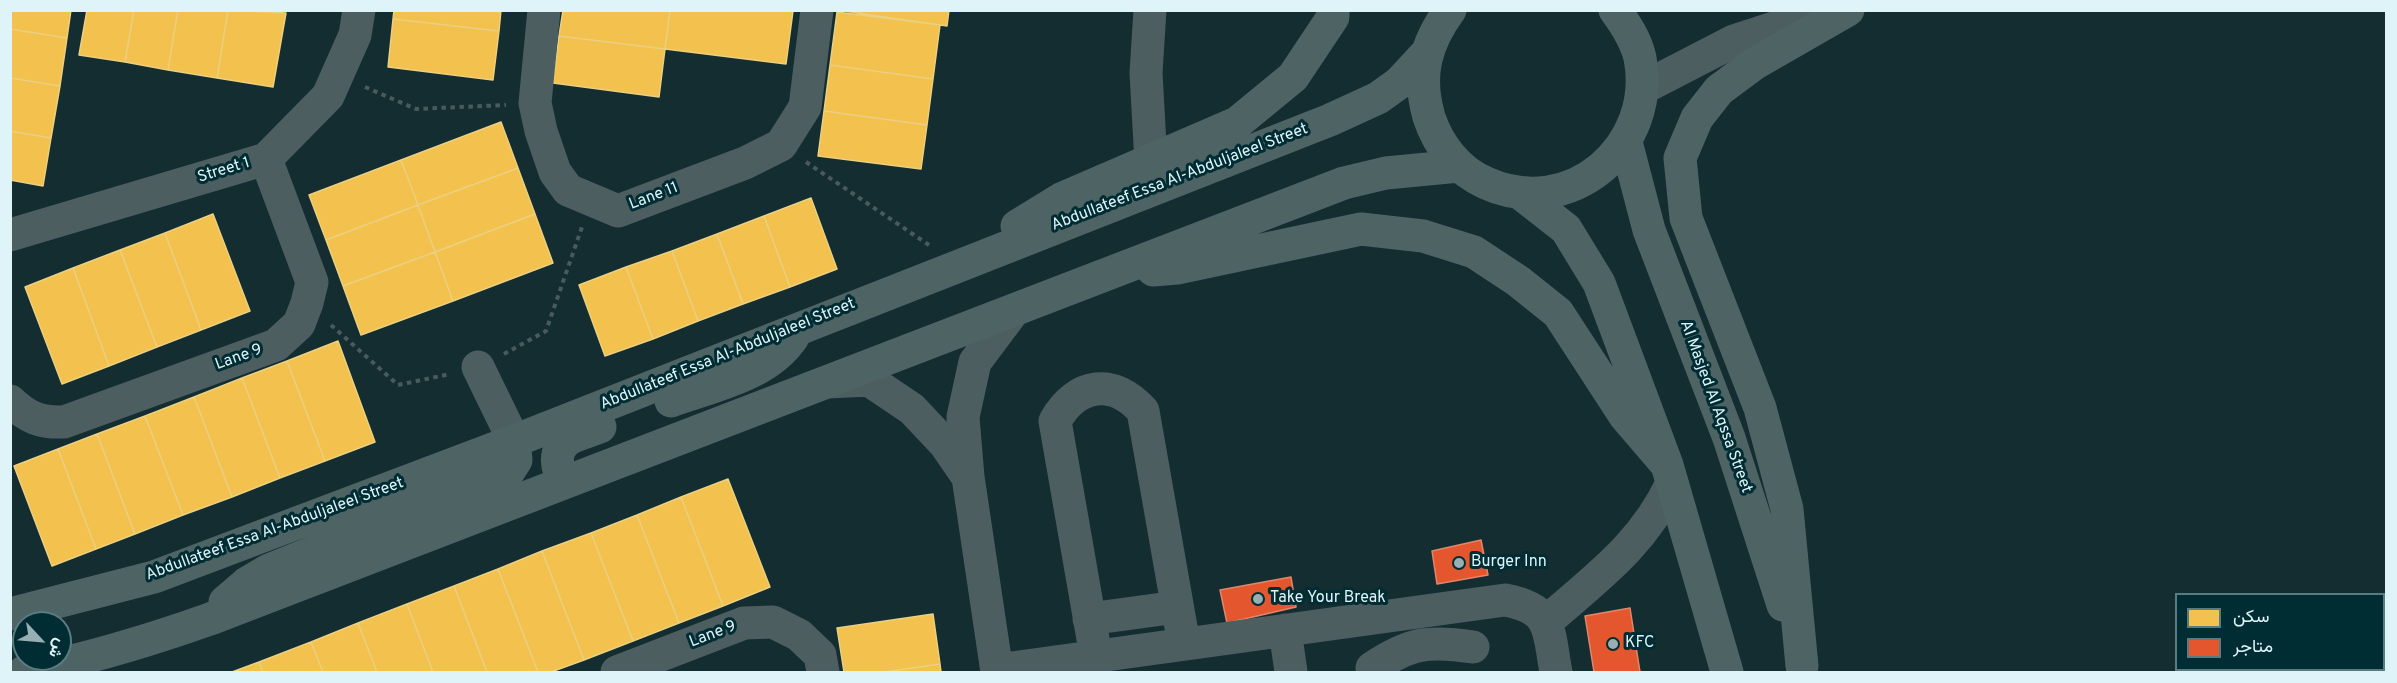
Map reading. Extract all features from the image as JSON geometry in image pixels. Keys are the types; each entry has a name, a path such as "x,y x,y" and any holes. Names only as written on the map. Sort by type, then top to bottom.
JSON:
{"main road":[{"path":"957,265 1061,199 1237,123 1293,76 1333,17 1333,10"},
{"path":"1450,10 1436,28 1425,55 1423,96 1434,134 1459,166 1477,179 1498,189 1520,194 1551,192 1580,183 1606,165 1626,142 1638,116 1643,88 1640,57 1628,28 1615,10"},
{"path":"1803,669 1787,509 1760,408 1686,218 1680,158 1697,118 1719,90 1754,64 1848,10"},
{"name":"Abdullateef Essa Al-Abduljaleel Street","path":"10,614 154,577 514,441 1330,120 1378,98 1399,83 1425,55"},
{"name":"Al Masjed Al Aqssa Street","path":"1626,142 1649,230 1729,438 1803,669"},
{"path":"24,672 71,663 139,644 210,619 1344,183 1386,173 1459,166"},
{"path":"1520,194 1566,229 1599,283 1669,474 1727,672"},
{"path":"1098,276 1177,268 1361,229 1423,236 1474,252 1518,281 1558,313 1624,416 1669,474"},
{"path":"566,481 558,468 557,460 563,445 569,439 761,367 775,358 789,343 799,327"},
{"path":"210,619 233,594 269,570 507,474 516,460 514,441"}],"street":[{"name":"Street 1","path":"10,235 266,159 328,96 355,35 359,10"},
{"name":"Lane 11","path":"544,10 535,103 541,131 555,172 568,190 618,210 745,163 781,145"},
{"path":"781,145 805,107 817,10"},
{"path":"1150,10 1146,73 1150,162"},
{"path":"1643,88 1734,41 1829,10"},
{"name":"Lane 9","path":"10,401 22,412 45,423 64,422 276,345 299,324 312,282 266,159"},
{"path":"1014,310 975,362 963,417 968,477 997,671 1505,600 1522,603 1535,610 1546,622 1556,672"},
{"path":"478,367 514,441"},
{"path":"824,382 869,380 912,409 945,444 968,477"},
{"path":"1096,656 1055,421 1072,399 1096,389 1110,389 1123,393 1143,411 1184,644"},
{"path":"1546,622 1639,538 1663,504 1669,474"},
{"path":"1467,605 1474,660"},
{"path":"1089,619 1177,607"},
{"path":"1364,619 1372,670 1398,651 1422,644 1444,642 1474,660"},
{"name":"Lane 9","path":"616,672 744,623 774,622 799,635 820,655 823,672"},
{"path":"1285,630 1291,672"}],"path":[{"path":"337,75 416,109 535,103"},
{"path":"781,145 957,265"},
{"path":"307,303 398,385 478,367 546,331 592,201"}],"building: سكن":[{"path":"10,10 71,10 67,38 10,29"},
{"path":"87,10 134,10 125,62 79,55"},
{"path":"134,10 178,10 168,70 125,62"},
{"path":"178,10 228,10 217,78 168,70"},
{"path":"228,10 286,13 273,87 217,78"},
{"path":"394,10 501,10 499,31 393,19"},
{"path":"563,10 670,10 665,49 559,36"},
{"path":"670,10 793,11 786,64 665,49"},
{"path":"837,10 949,10 947,26"},
{"path":"837,12 940,25 933,79 830,65"},
{"path":"393,19 499,31 493,80 388,67"},
{"path":"10,29 67,38 60,86 10,78"},
{"path":"559,36 665,49 659,97 553,83"},
{"path":"830,65 933,79 927,125 824,111"},
{"path":"10,78 60,86 51,138 10,131"},
{"path":"824,111 927,125 921,169 818,156"},
{"path":"501,122 518,168 418,205 401,160"},
{"path":"10,131 51,138 43,186 10,180"},
{"path":"401,160 418,205 326,240 309,195"},
{"path":"518,168 535,214 435,252 418,205"},
{"path":"811,198 837,269 790,287 764,216"},
{"path":"418,205 435,252 343,286 326,240"},
{"path":"213,214 250,311 201,330 165,233"},
{"path":"535,214 553,263 453,301 435,252"},
{"path":"764,216 790,287 743,304 717,234"},
{"path":"165,233 201,330 157,347 120,250"},
{"path":"717,234 743,304 698,321 672,251"},
{"path":"120,250 157,347 109,366 73,268"},
{"path":"672,251 698,321 653,339 626,267"},
{"path":"435,252 453,301 361,335 343,286"},
{"path":"626,267 653,339 605,356 579,285"},
{"path":"73,268 109,366 62,384 25,287"},
{"path":"338,341 375,442 325,461 287,361"},
{"path":"287,361 325,461 280,478 242,378"},
{"path":"242,378 280,478 232,497 194,397"},
{"path":"194,397 232,497 183,515 145,416"},
{"path":"145,416 183,515 135,534 97,434"},
{"path":"97,434 135,534 96,549 58,449"},
{"path":"58,449 96,549 52,566 14,466"},
{"path":"728,479 770,587 723,606 681,497"},
{"path":"681,497 723,606 679,623 637,515"},
{"path":"637,515 679,623 633,641 591,533"},
{"path":"591,533 633,641 584,660 542,551"},
{"path":"542,551 584,660 551,672 538,672 498,569"},
{"path":"498,569 538,672 487,672 454,586"},
{"path":"454,586 487,672 433,672 407,604"},
{"path":"407,604 433,672 377,672 358,623"},
{"path":"933,614 940,664 884,672 844,672 837,628"},
{"path":"358,623 377,672 323,672 311,642"},
{"path":"311,642 323,672 263,672 259,662"},
{"path":"259,662 263,672 232,672"},
{"path":"940,664 941,672 884,672"}],"building: متاجر":[{"name":"Burger Inn","path":"1481,540 1488,575 1437,584 1432,551"},
{"name":"Take Your Break","path":"1291,577 1296,607 1227,623 1220,590"},
{"name":"KFC","path":"1630,608 1640,672 1594,672 1585,616"}],"place":[{"name":"Burger Inn","path":"1459,563"},
{"name":"Take Your Break","path":"1258,599"},
{"name":"KFC","path":"1613,644"}]}
